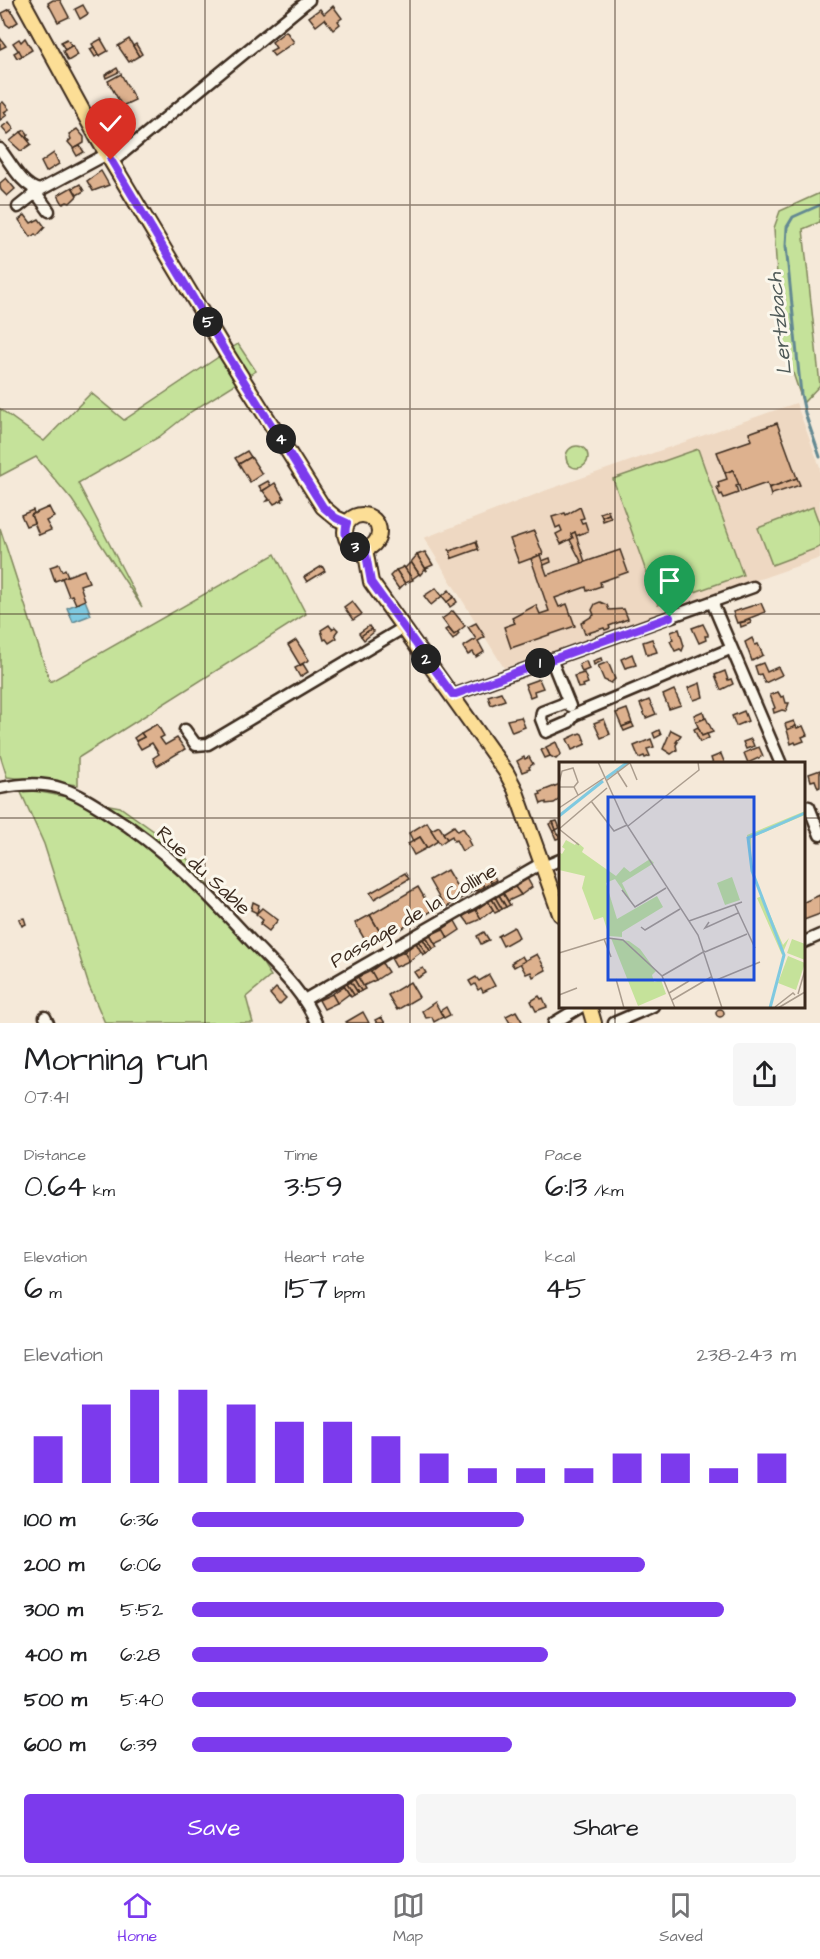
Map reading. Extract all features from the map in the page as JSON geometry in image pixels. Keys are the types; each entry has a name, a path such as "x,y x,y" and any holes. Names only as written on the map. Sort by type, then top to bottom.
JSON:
{"main road":[{"path":"22,0 109,157 225,351 323,507 336,518 347,523"},
{"path":"363,514 374,519 379,526 380,536 377,542 365,549 359,549 350,544 345,534 347,523 363,514"},
{"path":"365,549 371,582 506,772 515,789 559,909"},
{"path":"590,1008 594,1023"}],"street":[{"path":"18,207 34,192 109,157 118,157 309,0"},
{"path":"0,148 49,211"},
{"path":"453,695 753,587"},
{"path":"712,602 730,649 780,762"},
{"path":"185,730 196,745 208,744 403,628"},
{"path":"568,702 542,712 541,718 546,732 569,722 574,715 730,649"},
{"path":"551,659 574,715"},
{"name":"Rue du Sable","path":"0,788 37,784 64,789 132,828 196,882 276,966 304,1000 316,1023"},
{"path":"805,806 809,807 820,835"},
{"name":"Passage de la Colline","path":"304,1000 543,865 559,861"},
{"path":"805,942 820,935"},
{"path":"554,1023 579,1008"},
{"path":"614,1023 648,1008"}],"shaded area":[{"path":"796,403 820,467 820,558 504,668 424,538 547,490"}],"green space":[{"path":"820,193 820,222 803,229 820,385 803,403 781,337 774,228 780,211"},
{"path":"238,344 256,371 192,411 159,437 78,483 142,607 72,500 36,457 0,476 0,409 44,441 91,393 124,420"},
{"path":"577,446 585,449 588,457 585,465 577,468 569,465 566,457 569,449"},
{"path":"698,449 743,575 658,605 613,479"},
{"path":"813,507 820,526 820,547 772,565 758,528"},
{"path":"0,528 50,682 275,554 306,614 78,758 78,785 7,777 0,755"},
{"path":"19,788 120,807 179,849 227,907 271,976 246,997 253,1023 105,1023 89,986 44,844"}],"water":[{"path":"85,600 91,615 73,622 67,608"}],"building":[{"path":"60,0 69,17 58,22 48,3"},
{"path":"83,5 88,14 80,19 75,9"},
{"path":"333,6 342,18 338,21 340,24 333,30 325,19 316,26 309,17 320,9 324,14"},
{"path":"10,9 18,22 10,27 6,24 2,13"},
{"path":"286,31 294,42 274,56 270,51 276,48 272,42"},
{"path":"0,38 6,46 0,49"},
{"path":"25,38 32,50 22,56 13,43 19,39 21,42"},
{"path":"67,39 72,46 65,50 61,42"},
{"path":"101,39 108,51 99,56 92,44"},
{"path":"129,39 139,56 129,62 118,46"},
{"path":"136,44 142,54 139,56 133,46"},
{"path":"73,45 78,55 68,61 63,51"},
{"path":"94,47 98,55 95,57 90,49"},
{"path":"19,50 22,56 17,58 14,53"},
{"path":"117,68 119,72 106,78 105,75"},
{"path":"121,74 135,100 122,106 108,81"},
{"path":"3,102 9,109 4,112 7,115 0,120 0,104"},
{"path":"122,119 127,132 115,139 109,127"},
{"path":"9,122 14,129 8,134 2,127"},
{"path":"77,129 84,137 84,143 74,149 68,142 71,139 69,134"},
{"path":"25,130 30,140 28,141 21,132"},
{"path":"21,132 31,144 21,151 10,141"},
{"path":"80,146 84,152 77,156 73,149"},
{"path":"54,153 59,164 46,172 41,162"},
{"path":"101,171 109,185 93,191 87,181"},
{"path":"6,178 15,189 7,196 0,187 0,183"},
{"path":"80,184 84,191 77,195 73,188"},
{"path":"72,187 77,196 70,203 63,204 58,195"},
{"path":"25,215 31,223 39,219 45,227 37,236 35,234 31,237 19,220"},
{"path":"777,423 797,478 769,488 767,483 741,492 733,470 725,473 717,452 752,440 749,433"},
{"path":"247,451 251,457 239,464 235,458"},
{"path":"251,457 262,474 250,482 239,464"},
{"path":"733,470 739,485 736,486 738,493 724,498 717,487 719,487 718,482 727,479 725,473"},
{"path":"797,478 800,485 771,496 769,488"},
{"path":"268,481 271,486 262,491 259,486"},
{"path":"275,483 284,498 283,502 282,500 274,504 271,500 267,501 269,499 263,491"},
{"path":"49,507 54,517 46,521 51,530 39,535 31,515"},
{"path":"580,507 584,518 580,519 582,523 585,522 588,531 576,536 575,532 571,534 573,538 561,544 556,534 562,531 560,526 556,528 552,517 565,513 566,515"},
{"path":"33,510 34,513 31,515 34,523 26,526 21,515"},
{"path":"608,510 609,514 602,517 600,513"},
{"path":"609,514 611,518 603,521 602,517"},
{"path":"534,531 543,554 519,563 510,539"},
{"path":"575,532 585,562 582,563 570,540 573,538 571,534"},
{"path":"477,541 479,551 478,549 450,559 452,558 449,549 450,551"},
{"path":"620,550 628,572 600,582 601,586 587,591 586,587 555,598 559,607 567,604 575,626 511,648 504,627 515,623 512,618 536,605 540,614 549,611 531,559 540,555 547,575"},
{"path":"425,552 433,565 426,568 427,571 417,555"},
{"path":"417,555 427,571 425,569 420,575 411,562"},
{"path":"550,558 551,562 544,565 542,561"},
{"path":"411,562 419,574 412,579 403,566 405,568"},
{"path":"59,564 68,576 55,581 50,567"},
{"path":"322,566 325,571 307,582 304,577"},
{"path":"404,567 413,580 405,583 406,585 396,570"},
{"path":"84,570 89,582 80,585 85,600 76,604 72,595 69,596 62,578"},
{"path":"396,570 405,583 399,589 390,576"},
{"path":"436,588 442,596 431,605 424,596"},
{"path":"449,590 454,597 447,602 442,596"},
{"path":"454,597 457,602 450,607 447,602"},
{"path":"352,601 362,614 353,620 344,607"},
{"path":"600,602 607,605 609,610 624,609 628,619 609,626 610,628 605,630 604,628 585,634 581,623 594,615 592,610 595,604"},
{"path":"761,603 765,612 737,623 733,612"},
{"path":"453,611 465,626 454,635 442,619"},
{"path":"750,620 751,623 741,627 740,623"},
{"path":"476,623 485,637 478,641 484,652 476,657 473,652 468,655 463,647 476,639 468,627"},
{"path":"703,624 708,636 705,636 706,640 699,643 692,628"},
{"path":"329,625 332,629 335,627 338,630 335,634 337,638 329,643 326,639 324,640 321,630"},
{"path":"369,626 371,629 361,636 359,633"},
{"path":"448,628 454,635 458,632 459,634 453,640 445,630"},
{"path":"371,629 374,632 364,640 361,636"},
{"path":"679,629 684,646 682,651 680,649 675,651 670,641 673,640 671,632"},
{"path":"752,638 763,655 752,661 745,642"},
{"path":"652,639 657,652 647,655 643,642"},
{"path":"296,640 309,660 300,665 288,645"},
{"path":"632,654 636,665 625,668 621,659"},
{"path":"601,658 602,661 594,665 593,661"},
{"path":"586,661 589,669 582,672 579,664"},
{"path":"608,662 615,679 611,683 604,680 598,666"},
{"path":"763,663 767,672 778,667 782,675 765,683 761,674 758,675 755,666"},
{"path":"303,664 308,672 300,677 295,668"},
{"path":"725,671 728,680 731,679 733,684 721,690 715,675"},
{"path":"584,673 588,683 578,688 574,676"},
{"path":"539,679 543,688 534,691 535,695 530,697 525,684"},
{"path":"700,683 703,697 694,700 688,688"},
{"path":"674,690 681,705 669,709 663,695"},
{"path":"501,692 505,700 491,705 488,696"},
{"path":"778,692 781,697 784,696 786,703 789,703 786,711 774,713 775,708 770,695"},
{"path":"649,700 656,714 646,718 640,704"},
{"path":"627,709 632,723 622,727 616,713"},
{"path":"703,711 705,718 696,722 694,715"},
{"path":"744,711 748,721 736,726 732,716"},
{"path":"521,717 525,727 512,732 507,720"},
{"path":"706,718 713,732 702,736 696,722"},
{"path":"604,719 610,734 601,738 594,723"},
{"path":"794,721 796,726 787,730 785,724"},
{"path":"632,723 634,727 624,731 622,727"},
{"path":"157,724 164,736 160,738 165,745 177,738 185,749 157,766 153,758 159,754 152,743 141,749 136,741 144,737 141,733"},
{"path":"796,726 797,728 803,726 807,735 802,737 804,741 791,744 787,730"},
{"path":"698,727 702,736 707,734 709,738 700,742 694,729"},
{"path":"659,730 661,735 655,738 653,733"},
{"path":"671,730 681,735 676,742 678,742 677,750 671,754 663,749"},
{"path":"141,733 144,737 136,741 134,738"},
{"path":"580,733 586,744 572,750 567,739"},
{"path":"651,739 654,747 647,749 650,756 639,758 634,746"},
{"path":"751,739 754,746 746,749 743,742"},
{"path":"556,742 561,754 556,759 550,756 546,747"},
{"path":"759,747 763,756 748,762 744,753"},
{"path":"546,748 550,756 545,758 541,750"},
{"path":"721,754 724,762 712,762 711,758"},
{"path":"524,757 525,759 529,757 533,764 529,767 530,769 522,772 517,761"},
{"path":"820,770 820,787 818,788 815,780 811,781 809,774"},
{"path":"559,784 559,800 554,803 541,804 538,795 541,794 540,792"},
{"path":"557,821 559,828 556,830 553,822"},
{"path":"427,822 438,841 427,848 420,837 413,841 409,833"},
{"path":"553,822 556,830 553,832 549,824"},
{"path":"439,826 447,839 440,844 431,830"},
{"path":"454,826 458,831 463,828 470,839 468,840 471,846 462,851 452,836 447,839 443,833"},
{"path":"556,830 559,838 556,839 553,832"},
{"path":"420,837 427,848 414,855 408,844"},
{"path":"490,869 496,880 491,883 484,873"},
{"path":"447,870 463,897 445,908 429,880"},
{"path":"405,873 409,879 374,899 370,893"},
{"path":"488,877 491,883 484,887 481,881"},
{"path":"527,878 532,887 521,895 515,887"},
{"path":"481,881 484,887 477,891 472,886"},
{"path":"472,886 475,890 463,897 460,893"},
{"path":"418,887 432,911 384,939 370,915"},
{"path":"515,887 521,895 508,901 503,893"},
{"path":"503,893 510,905 506,907 499,895"},
{"path":"499,895 506,907 502,909 495,897"},
{"path":"820,895 820,914 805,920 805,902"},
{"path":"495,897 502,909 499,911 492,899"},
{"path":"492,899 499,911 495,913 488,901"},
{"path":"488,901 493,910 481,919 476,910"},
{"path":"253,902 259,905 257,913 251,910"},
{"path":"442,902 445,907 437,911 435,906"},
{"path":"262,908 278,920 269,931 260,924 263,920 256,914"},
{"path":"476,910 481,919 469,924 463,916"},
{"path":"370,915 384,939 369,947 355,923"},
{"path":"24,918 26,924 22,926 19,919"},
{"path":"455,921 460,930 448,938 443,929"},
{"path":"514,927 519,937 503,946 498,936"},
{"path":"443,929 448,938 435,944 430,935"},
{"path":"484,932 489,940 481,944 477,936"},
{"path":"430,935 437,947 433,949 426,937"},
{"path":"426,937 433,949 430,951 423,939"},
{"path":"423,939 430,951 426,953 419,942"},
{"path":"419,942 426,953 423,955 416,943"},
{"path":"416,943 421,952 409,961 404,952"},
{"path":"404,952 409,961 396,967 391,958"},
{"path":"537,954 546,970 533,977 531,972 526,974 520,963"},
{"path":"522,956 525,961 514,967 511,963"},
{"path":"382,963 388,972 376,980 371,971"},
{"path":"423,968 426,973 418,978 414,972"},
{"path":"371,971 376,980 363,986 358,977"},
{"path":"489,975 495,986 483,992 481,988 478,990 475,984 472,986 469,981 476,977 479,981"},
{"path":"358,977 365,989 361,991 354,979"},
{"path":"354,979 361,991 358,993 351,982"},
{"path":"351,982 358,993 354,995 347,984"},
{"path":"410,982 419,997 397,1010 388,995"},
{"path":"347,984 354,995 351,997 344,986"},
{"path":"344,986 349,994 337,1003 332,994"},
{"path":"276,988 286,998 279,1005 270,994"},
{"path":"332,994 337,1003 324,1009 319,1000"},
{"path":"539,996 543,998 547,1007 536,1011 531,1001"},
{"path":"435,1002 443,1017 434,1022 432,1017 426,1018 422,1011"},
{"path":"446,1007 450,1015 444,1018 440,1011"},
{"path":"720,1009 724,1013 720,1017 716,1013"},
{"path":"516,1011 523,1023 510,1023 506,1016"},
{"path":"363,1012 369,1023 346,1022"},
{"path":"381,1017 385,1023 377,1023 375,1020"}],"waterway":[{"name":"Lertzbach","path":"820,205 793,217 787,227 786,246 801,394 820,457"}],"route":[{"path":"111,160 225,351 323,507 336,518 347,523 345,534 350,544 359,549 365,549 371,582 453,695 670,617"}]}
